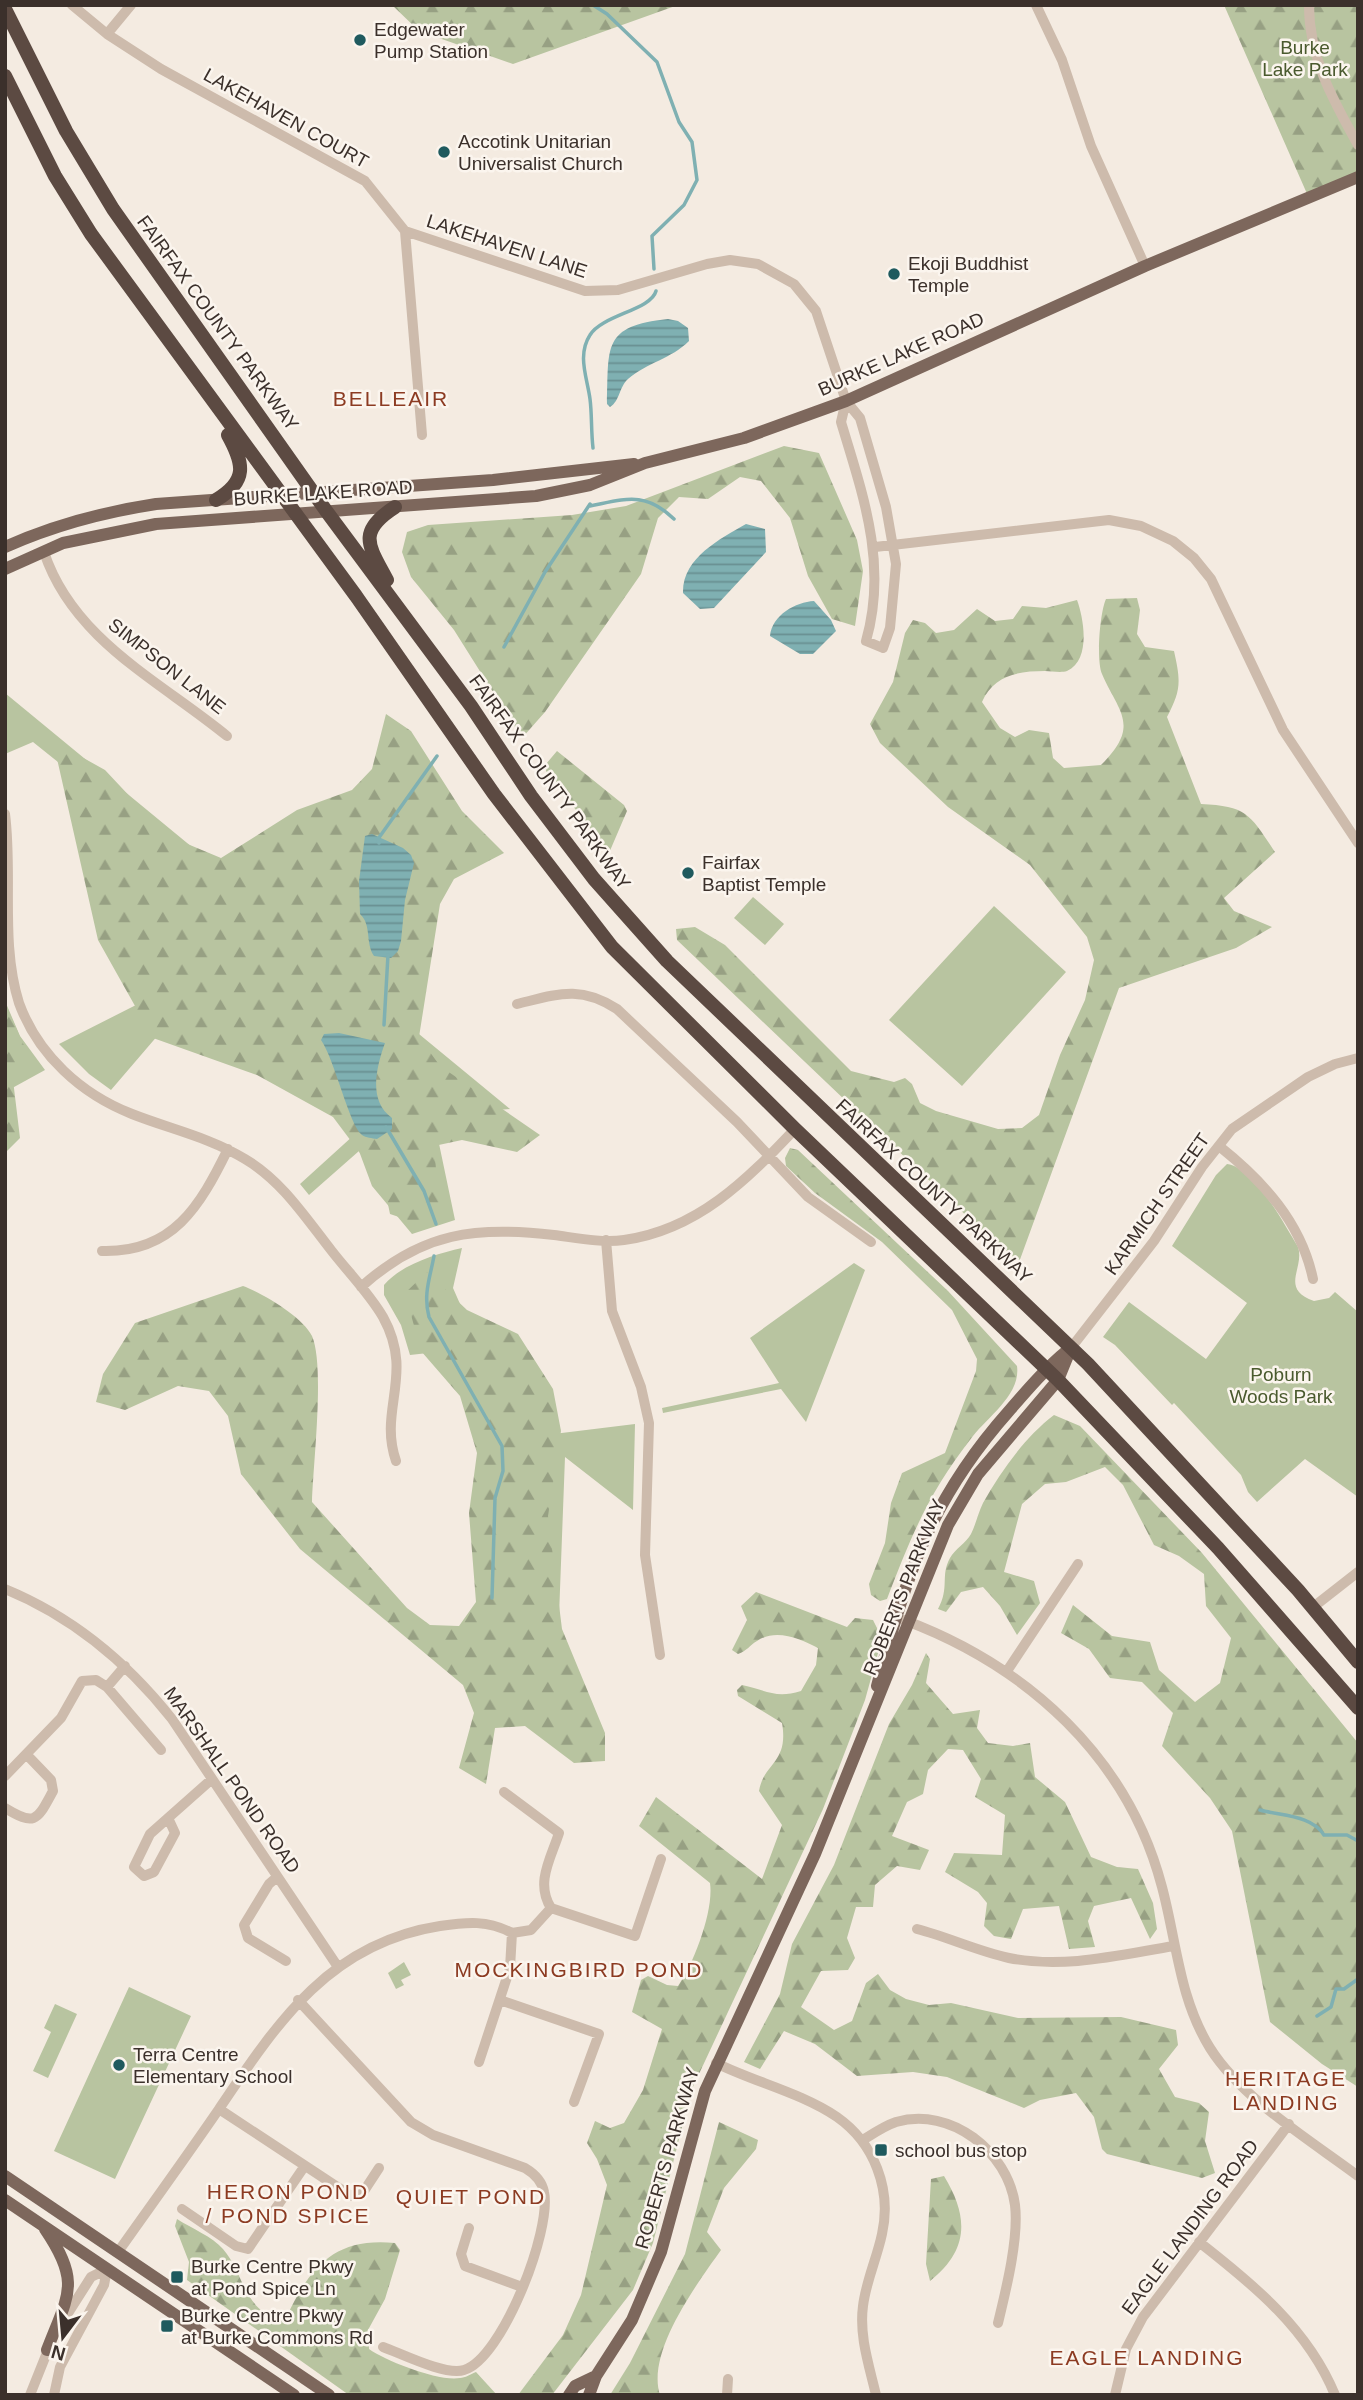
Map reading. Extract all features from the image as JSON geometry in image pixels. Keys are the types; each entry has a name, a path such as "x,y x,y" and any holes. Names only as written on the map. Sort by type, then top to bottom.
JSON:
{"highway":[{"name":"FAIRFAX COUNTY PARKWAY","path":"5,9 66,131 98,186 327,512 411,624 531,796 594,879 640,933 816,1106 1071,1348 1312,1608 1358,1662"},
{"path":"5,76 68,197 494,794 611,947 795,1129 1058,1380 1218,1548 1358,1708"},
{"path":"200,385 240,459 241,471 237,482 230,492 216,500"},
{"path":"395,507 378,518 371,528 369,545 411,624"}],"main road":[{"name":"BURKE LAKE ROAD","path":"5,569 44,552 108,531 156,524 536,496 590,485 645,463 744,438 846,401 1145,266 1358,177"},
{"name":"BURKE LAKE ROAD","path":"5,547 60,525 108,511 216,500 493,480 590,467 645,463"},
{"name":"ROBERTS PARKWAY","path":"855,1756 895,1617 925,1535 948,1490 969,1459 1046,1369 1071,1348"},
{"name":"ROBERTS PARKWAY","path":"589,2395 596,2376 632,2320 661,2252 695,2119 716,2063 776,1941 855,1756 931,1562 962,1497 1000,1447 1058,1380 1071,1348"},
{"path":"5,2175 329,2395"},
{"path":"5,2200 294,2395"},
{"path":"40,2223 62,2254 69,2279 68,2297 47,2350"},
{"path":"107,2269 118,2252"},
{"name":"ROBERTS PARKWAY","path":"569,2395 575,2386 596,2376"}],"street":[{"name":"LAKEHAVEN COURT","path":"72,5 107,34 161,69 365,181 405,231"},
{"path":"107,34 131,5"},
{"path":"1036,5 1062,60 1091,146 1145,266"},
{"path":"1309,5 1310,30 1322,77 1358,145"},
{"path":"405,231 422,435"},
{"name":"LAKEHAVEN LANE","path":"405,231 585,291 618,290 719,261 744,261 765,266 794,284 811,303 829,345 846,401"},
{"path":"846,401 860,418 893,544 894,597 890,628 883,648 866,641 875,596 875,547 841,422 846,401"},
{"path":"875,547 1099,520 1141,526 1173,541 1194,558 1211,579 1283,730 1358,843"},
{"name":"SIMPSON LANE","path":"44,552 59,587 88,626 117,654 227,736"},
{"path":"5,814 9,963 19,1003 37,1038 65,1072 102,1099 134,1115 228,1149 260,1168 284,1190 383,1318 396,1351 398,1380 390,1436 396,1461"},
{"path":"517,1004 562,993 598,997 638,1027 808,1197 871,1242"},
{"name":"KARMICH STREET","path":"1071,1348 1154,1241 1233,1129 1308,1077 1335,1064 1358,1058"},
{"path":"361,1287 406,1253 459,1234 498,1230 606,1240 633,1238 690,1221 730,1193 795,1129"},
{"path":"1219,1146 1258,1180 1278,1203 1303,1244 1312,1279"},
{"path":"102,1251 139,1248 172,1231 194,1210 228,1149"},
{"path":"606,1240 612,1311 640,1387 649,1423 645,1555 660,1655"},
{"path":"1007,1671 1078,1564"},
{"path":"1312,1608 1358,1572"},
{"name":"MARSHALL POND ROAD","path":"5,1589 82,1631 125,1666 172,1719 338,1967"},
{"path":"895,1617 952,1641 1007,1671 1069,1722 1119,1787 1143,1831 1154,1858 1187,2002 1211,2049 1237,2081 1358,2176"},
{"path":"107,1687 125,1666"},
{"path":"5,1776 61,1718 82,1681 96,1680 107,1687 161,1750"},
{"path":"5,1808 25,1820 33,1820 38,1817 53,1791 51,1780 27,1755"},
{"path":"169,1820 175,1833 154,1871 144,1876 136,1871 136,1860 150,1834 169,1820 212,1779"},
{"path":"504,1792 559,1833 542,1884 543,1896 551,1908 635,1936 661,1859"},
{"path":"277,1877 269,1884 244,1925 244,1932 248,1938 286,1961"},
{"path":"118,2252 259,2048 298,2000 338,1967 374,1947 432,1927 485,1922 512,1933 531,1930 551,1908"},
{"path":"917,1929 995,1955 1027,1960 1092,1960 1174,1946"},
{"path":"479,2062 510,1968 512,1933"},
{"path":"298,2000 411,2122 433,2134 525,2168 541,2181 545,2194 535,2256 510,2320 478,2362 467,2370 450,2371 383,2347"},
{"path":"500,2000 598,2034 574,2102"},
{"path":"716,2063 825,2110 863,2140 878,2170 885,2209 882,2236 863,2308 863,2341 876,2395"},
{"path":"219,2109 345,2193 356,2197 362,2194 379,2168"},
{"path":"863,2140 896,2122 935,2121 972,2136 1003,2169 1013,2193 1016,2220 998,2323"},
{"name":"EAGLE LANDING ROAD","path":"1115,2395 1122,2362 1131,2337 1143,2317 1289,2124"},
{"path":"182,2209 236,2246 248,2249 304,2167"},
{"path":"469,2228 461,2254 465,2266 522,2287"},
{"path":"1199,2242 1288,2320 1310,2347 1335,2395"},
{"path":"30,2395 47,2350 91,2277 107,2269"},
{"path":"54,2395 60,2367 104,2285 107,2269"},
{"path":"727,2395 728,2379"}],"green space":[{"path":"392,5 678,5 513,64 419,31"},
{"name":"Burke Lake Park","path":"1224,5 1358,5 1358,175 1308,196"},
{"path":"784,446 819,453 857,540 863,571 855,626 832,619 808,576 790,518 761,481 740,477 708,499 679,497 658,518 641,574 545,712 522,738 454,630 411,577 402,552 407,532 428,525 572,515 626,506"},
{"path":"1137,598 1140,610 1137,634 1145,647 1174,651 1178,686 1167,717 1201,804 1229,807 1246,815 1260,829 1275,852 1224,898 1234,911 1272,927 1236,948 1119,988 1018,1265 677,940 676,929 695,927 725,945 851,1071 894,1082 905,1078 912,1084 920,1103 936,1111 998,1129 1022,1128 1039,1115 1060,1055 1085,1000 1094,960 1087,937 1030,865 948,807 880,743 870,724 893,682 905,633 913,620 925,623 936,633 954,630 977,609 995,621 1013,619 1022,606 1046,608 1077,600 1084,638 1083,649 1075,666 1065,672 1035,671 1007,677 993,686 982,702 1000,728 1015,737 1029,730 1049,733 1053,758 1064,768 1101,765 1113,751 1123,729 1120,709 1100,667 1102,614 1106,599"},
{"path":"5,693 510,1109 433,1115 455,1220 412,1234 372,1186 359,1151 309,1195 300,1184 354,1135 326,1060 189,999 111,1090 89,1074 59,1044 138,1004 144,831 33,742 5,754"},
{"path":"386,714 411,731 462,811 504,853 454,879 440,904 419,1037 440,1066 540,1135 517,1152 462,1140 434,1146 439,1204 417,1223 390,1214 384,1185 333,1117 257,1075 153,1038 98,940 53,741 105,770 166,835 221,858 297,810 352,790 372,769"},
{"path":"557,751 624,805 627,811 609,853 546,771 546,764"},
{"path":"753,897 784,924 765,945 734,918"},
{"path":"994,906 1066,972 962,1086 889,1020"},
{"path":"5,1001 20,1036 45,1070 5,1092"},
{"path":"5,1003 30,1059 13,1080 20,1138 5,1153"},
{"path":"790,1148 798,1150 948,1291 1017,1366 1017,1376 1009,1395 973,1436 933,1495 887,1599 880,1601 871,1595 869,1584 885,1543 891,1503 902,1473 945,1453 976,1371 977,1359 952,1310 882,1242 815,1193 786,1166 785,1158"},
{"name":"Poburn Woods Park","path":"1227,1164 1248,1175 1258,1186 1298,1247 1299,1263 1295,1284 1298,1290 1314,1301 1329,1298 1335,1292 1358,1312 1358,1497 1305,1459 1257,1502 1248,1492 1241,1475 1174,1403 1172,1405 1115,1345 1103,1337 1129,1302 1206,1359 1247,1303 1172,1246 1216,1175"},
{"path":"462,1248 453,1288 508,1413 529,1437 635,1424 633,1510 565,1457 555,1722 485,1465 446,1351 410,1355 401,1325 384,1295 384,1285 400,1271 431,1257"},
{"path":"854,1263 865,1270 806,1422 781,1389 663,1413 662,1408 779,1383 750,1338"},
{"path":"427,1272 467,1310 518,1334 553,1389 561,1431 548,1516 562,1629 605,1733 605,1761 574,1763 525,1726 495,1728 486,1784 459,1768 474,1713 463,1685 300,1549 241,1474 228,1416 209,1391 178,1386 125,1410 96,1402 103,1374 135,1323 243,1286 271,1300 300,1321 312,1336 316,1350 318,1392 312,1502 407,1608 430,1625 459,1626 476,1602 469,1513 477,1453 460,1396 421,1351 405,1293"},
{"path":"1054,1415 1080,1426 1202,1553 1358,1743 1358,2087 1322,2064 1270,2022 1232,1831 1210,1798 1162,1746 1173,1713 1142,1682 1110,1678 1089,1649 1061,1633 1073,1605 1112,1636 1150,1642 1159,1670 1195,1702 1220,1683 1231,1638 1206,1606 1204,1574 1179,1556 1154,1545 1123,1485 1105,1467 1066,1482 1045,1484 1022,1504 1004,1572 1034,1581 1040,1603 1017,1635 1000,1606 983,1587 961,1592 946,1612 938,1609 944,1594 947,1564 971,1534 990,1491 1024,1444"},
{"path":"756,1592 847,1627 855,1618 873,1620 878,1630 878,1653 865,1700 823,1809 691,2091 653,2243 633,2290 552,2395 518,2395 563,2335 581,2295 607,2185 597,2159 587,2143 595,2121 610,2128 624,2123 643,2090 662,2029 632,2012 641,1980 648,1976 667,1985 678,1986 696,1950 709,1907 710,1883 639,1826 656,1797 762,1879 782,1825 759,1791 782,1746 782,1723 738,1696 737,1690 742,1685 777,1694 801,1691 816,1665 818,1648 796,1638 772,1635 764,1637 738,1654 732,1650 747,1620 741,1606"},
{"path":"926,1653 930,1659 926,1683 953,1714 980,1710 977,1728 988,1743 1013,1746 1030,1743 1035,1777 1065,1802 1091,1857 1117,1867 1138,1869 1153,1903 1157,1929 1150,1939 1131,1898 1094,1906 1088,1921 1095,1947 1069,1949 1059,1906 1023,1909 1011,1939 994,1936 984,1926 987,1903 978,1892 945,1872 954,1853 1002,1855 1005,1815 975,1797 981,1779 963,1750 948,1749 928,1770 923,1794 907,1802 892,1836 929,1850 920,1870 897,1866 875,1885 873,1907 856,1907 847,1938 855,1958 848,1970 821,1971 801,2007 834,2030 852,2021 866,1983 878,1974 890,1990 906,1999 929,2005 951,2003 1018,2018 1121,2017 1176,2030 1178,2045 1159,2069 1175,2097 1199,2103 1209,2112 1205,2141 1215,2173 1202,2178 1107,2154 1102,2149 1094,2117 1076,2093 1040,2100 1024,2108 947,2077 913,2072 857,2076 815,2044 784,2031 760,2069 744,2062 780,1994 792,1944 834,1865 889,1724 912,1685"},
{"path":"404,1962 411,1975 401,1980 404,1985 396,1989 388,1973"},
{"path":"129,1987 191,2016 115,2179 54,2151"},
{"path":"55,2004 77,2014 48,2078 33,2071 51,2032 44,2028"},
{"path":"719,2122 758,2140 756,2149 724,2188 707,2232 721,2250 687,2299 667,2339 660,2359 660,2395 610,2395 630,2363 685,2254"},
{"path":"944,2176 958,2205 961,2232 952,2257 930,2281 926,2264 931,2179"},
{"path":"177,2219 219,2245 258,2308 280,2321 286,2318 305,2284 327,2259 356,2245 395,2243 400,2250 385,2299 368,2330 369,2349 400,2365 439,2377 462,2378 476,2372 497,2395 349,2395 187,2280 189,2262 175,2226"}],"water":[{"path":"668,319 678,321 688,328 689,341 628,379 610,407 607,404 608,367 614,342 631,327"},
{"path":"746,524 765,529 766,552 714,608 700,609 683,593 689,570 704,551"},
{"path":"814,601 831,620 836,631 813,654 800,654 770,636 775,622 786,611"},
{"path":"372,834 403,848 411,855 414,863 405,900 401,941 398,951 391,958 374,956 366,923 360,914 359,881 365,836"},
{"path":"339,1033 385,1043 376,1084 380,1103 392,1118 392,1129 377,1139 364,1136 357,1129 321,1040 324,1034"}],"waterway":[{"path":"593,5 607,14 657,62 679,122 692,142 697,180 684,205 652,236 654,269"},
{"path":"593,448 590,399 583,358 586,343 596,328 645,303 656,291"},
{"path":"590,506 635,499 654,504 674,519"},
{"path":"504,647 545,572 590,504"},
{"path":"379,843 378,839 437,756"},
{"path":"384,1025 388,955"},
{"path":"386,1127 424,1191 436,1224"},
{"path":"434,1256 427,1293 429,1317 502,1446 503,1471 495,1498 492,1598"},
{"path":"1260,1810 1304,1820 1319,1828 1324,1835 1347,1835 1358,1841"},
{"path":"1317,2016 1331,2007 1336,1989 1344,1989 1358,1979"}],"place":[{"name":"Edgewater Pump Station","path":"360,40"},
{"name":"Accotink Unitarian Universalist Church","path":"444,152"},
{"name":"Ekoji Buddhist Temple","path":"894,274"},
{"name":"Fairfax Baptist Temple","path":"688,873"},
{"name":"Terra Centre Elementary School","path":"119,2065"},
{"name":"school bus stop","path":"881,2150"},
{"name":"Burke Centre Pkwy at Pond Spice Ln","path":"177,2277"},
{"name":"Burke Centre Pkwy at Burke Commons Rd","path":"167,2326"}],"district":[{"name":"BELLEAIR","path":"391,398"},
{"name":"MOCKINGBIRD POND","path":"579,1969"},
{"name":"HERITAGE LANDING","path":"1286,2090"},
{"name":"QUIET POND","path":"471,2196"},
{"name":"HERON POND / POND SPICE","path":"288,2203"},
{"name":"EAGLE LANDING","path":"1147,2357"}]}
